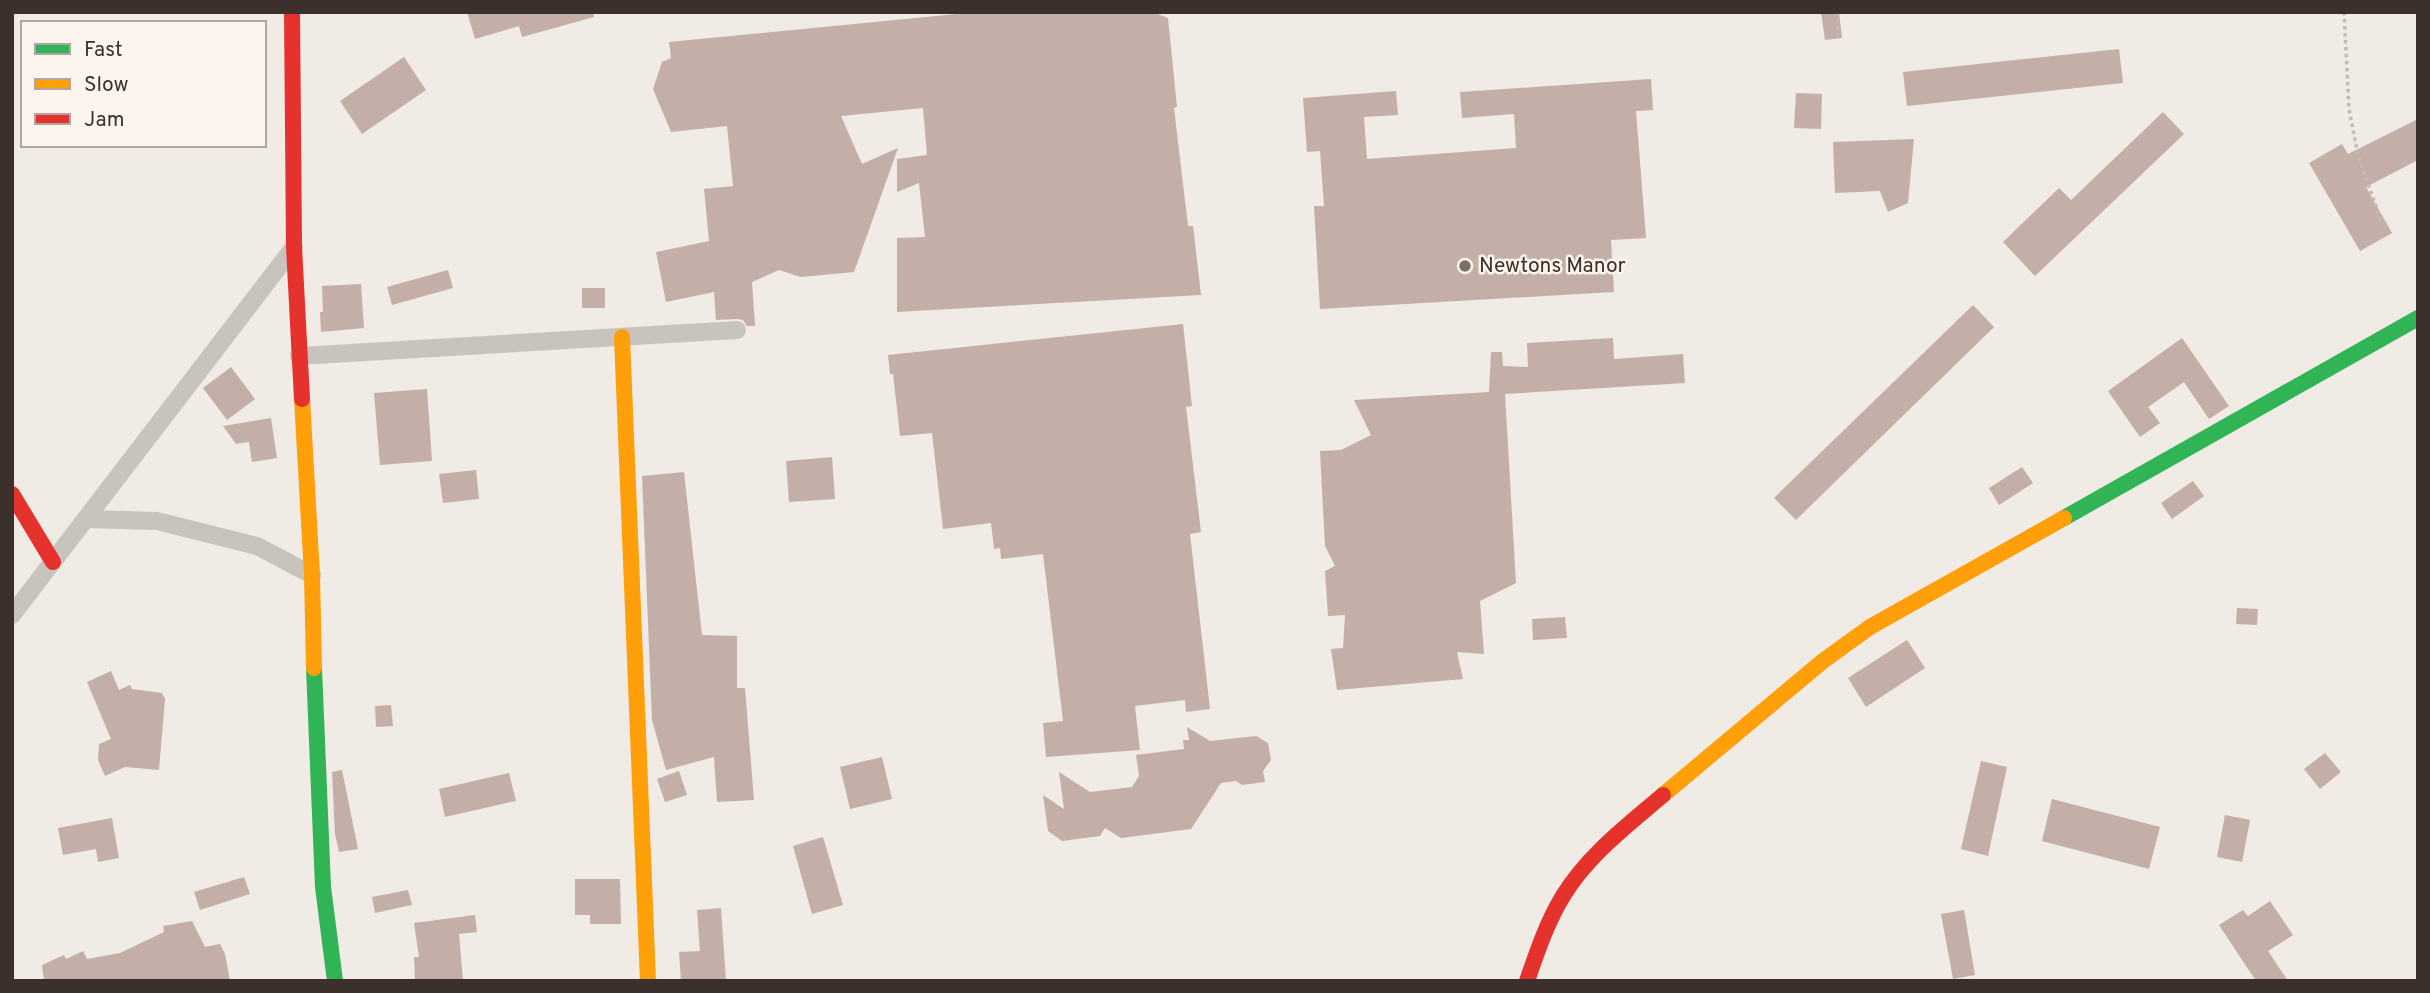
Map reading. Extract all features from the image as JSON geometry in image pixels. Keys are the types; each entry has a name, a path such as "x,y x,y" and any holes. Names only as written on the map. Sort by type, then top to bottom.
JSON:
{"street":[{"path":"292,12 294,247 312,575 315,732 323,887 335,981"},
{"path":"12,615 294,247"},
{"path":"1527,981 1542,937 1564,894 1603,846 1823,661 1870,627 2418,318"},
{"path":"299,356 737,330"},
{"path":"622,337 648,981"},
{"path":"12,495 53,562"},
{"path":"86,519 157,521 257,546 312,575"}],"path":[{"path":"1837,12 1838,38"},
{"path":"2344,12 2349,109 2358,155 2382,225"}],"building":[{"path":"467,12 593,12 594,17 522,37 519,26 475,39"},
{"path":"977,12 1152,12 1168,18 1177,107 1174,108 1188,226 1193,226 1201,295 897,312 897,238 925,237 919,183 897,192 897,159 927,155 923,108 841,116 862,164 898,148 854,272 801,277 779,270 752,282 755,326 747,326 743,320 737,319 716,320 714,292 666,302 656,252 709,241 704,189 733,186 727,126 671,132 653,89 662,62 671,58 669,42"},
{"path":"1821,12 1839,12 1842,38 1825,40"},
{"path":"2119,49 2123,83 1907,106 1903,72"},
{"path":"404,57 426,90 362,134 340,101"},
{"path":"1651,79 1653,110 1636,111 1646,238 1611,240 1614,292 1320,309 1314,206 1324,206 1320,151 1307,152 1303,98 1396,91 1398,115 1364,117 1367,159 1516,148 1514,114 1462,118 1460,92"},
{"path":"1796,93 1822,94 1821,129 1794,128"},
{"path":"2163,112 2184,134 2035,276 2003,242 2059,188 2071,200"},
{"path":"2418,119 2418,160 2366,187 2392,233 2360,251 2309,163 2342,144 2348,154"},
{"path":"1914,139 1908,203 1888,212 1880,191 1835,193 1833,142"},
{"path":"448,270 453,288 392,305 387,287"},
{"path":"361,284 364,328 321,332 322,286"},
{"path":"582,288 605,288 605,308 582,308"},
{"path":"1973,305 1994,327 1796,520 1774,498"},
{"path":"1183,324 1192,406 1186,407 1201,532 1190,534 1210,709 1186,712 1185,700 1135,706 1140,750 1046,757 1043,723 1063,721 1043,554 1001,559 1000,548 994,549 991,523 943,529 932,433 900,436 893,374 890,374 888,355"},
{"path":"1613,338 1614,359 1683,354 1685,383 1505,394 1516,583 1480,601 1484,654 1457,652 1463,679 1337,690 1331,649 1343,648 1345,615 1328,616 1325,571 1335,566 1325,546 1320,451 1341,450 1371,435 1354,400 1489,392 1491,352 1502,352 1503,366 1528,367 1527,343"},
{"path":"2182,338 2229,406 2209,419 2184,382 2148,407 2160,423 2140,437 2108,391"},
{"path":"231,367 255,399 227,420 203,388"},
{"path":"427,389 432,461 380,465 374,393"},
{"path":"271,418 277,458 252,462 249,442 236,444 223,426"},
{"path":"832,457 835,499 789,502 786,461"},
{"path":"2022,467 2033,483 1999,505 1989,488"},
{"path":"476,470 479,499 443,503 439,474"},
{"path":"684,472 702,635 737,636 737,688 745,688 754,800 717,802 714,757 666,770 652,720 642,476"},
{"path":"2193,481 2204,496 2172,519 2161,503"},
{"path":"2237,608 2258,609 2257,625 2236,624"},
{"path":"1565,617 1567,638 1533,640 1532,619"},
{"path":"1907,640 1925,668 1866,707 1848,678"},
{"path":"111,671 119,690 130,685 132,689 162,693 165,699 159,770 125,767 105,776 98,760 99,744 111,739 87,682"},
{"path":"391,705 393,726 376,727 375,706"},
{"path":"1187,727 1210,741 1256,736 1268,743 1271,760 1263,771 1265,782 1242,785 1236,781 1221,783 1191,829 1121,838 1105,828 1100,836 1062,841 1048,831 1043,795 1064,809 1059,772 1090,792 1132,787 1139,776 1136,755 1184,749 1183,740 1189,740"},
{"path":"2325,753 2341,772 2320,789 2304,769"},
{"path":"882,757 892,799 850,809 840,767"},
{"path":"1981,761 2007,767 1988,856 1961,849"},
{"path":"342,770 358,849 339,852 335,834 332,772"},
{"path":"679,771 687,795 665,802 657,779"},
{"path":"509,773 516,801 445,817 439,789"},
{"path":"2052,799 2160,827 2149,869 2042,841"},
{"path":"2225,815 2250,820 2242,862 2217,857"},
{"path":"112,818 119,858 98,862 96,849 63,855 58,828"},
{"path":"823,837 843,905 812,914 793,846"},
{"path":"244,877 250,894 200,910 194,892"},
{"path":"575,879 620,879 621,924 590,924 590,915 575,915"},
{"path":"408,890 412,905 375,913 372,897"},
{"path":"2270,901 2293,935 2268,951 2288,981 2256,981 2219,925 2243,910 2248,916"},
{"path":"721,908 726,981 681,981 679,952 700,951 697,910"},
{"path":"1964,910 1975,975 1953,979 1941,914"},
{"path":"475,915 477,932 459,934 463,981 415,981 414,957 419,957 414,923"},
{"path":"192,921 205,947 220,944 225,954 230,981 44,981 42,965 64,955 66,959 83,951 87,959 120,953 164,932 163,926"}],"traffic: fast":[{"path":"2064,518 2418,318"},
{"path":"314,668 323,887 335,981"}],"traffic: slow":[{"path":"622,337 648,981"},
{"path":"302,399 312,575 314,668"},
{"path":"1663,795 1823,661 1870,627 2064,518"}],"traffic: jam":[{"path":"292,12 294,247 302,399"},
{"path":"12,494 53,562"},
{"path":"1527,981 1552,916 1573,881 1609,841 1663,795"}],"place":[{"name":"Newtons Manor","path":"1465,266"}]}
